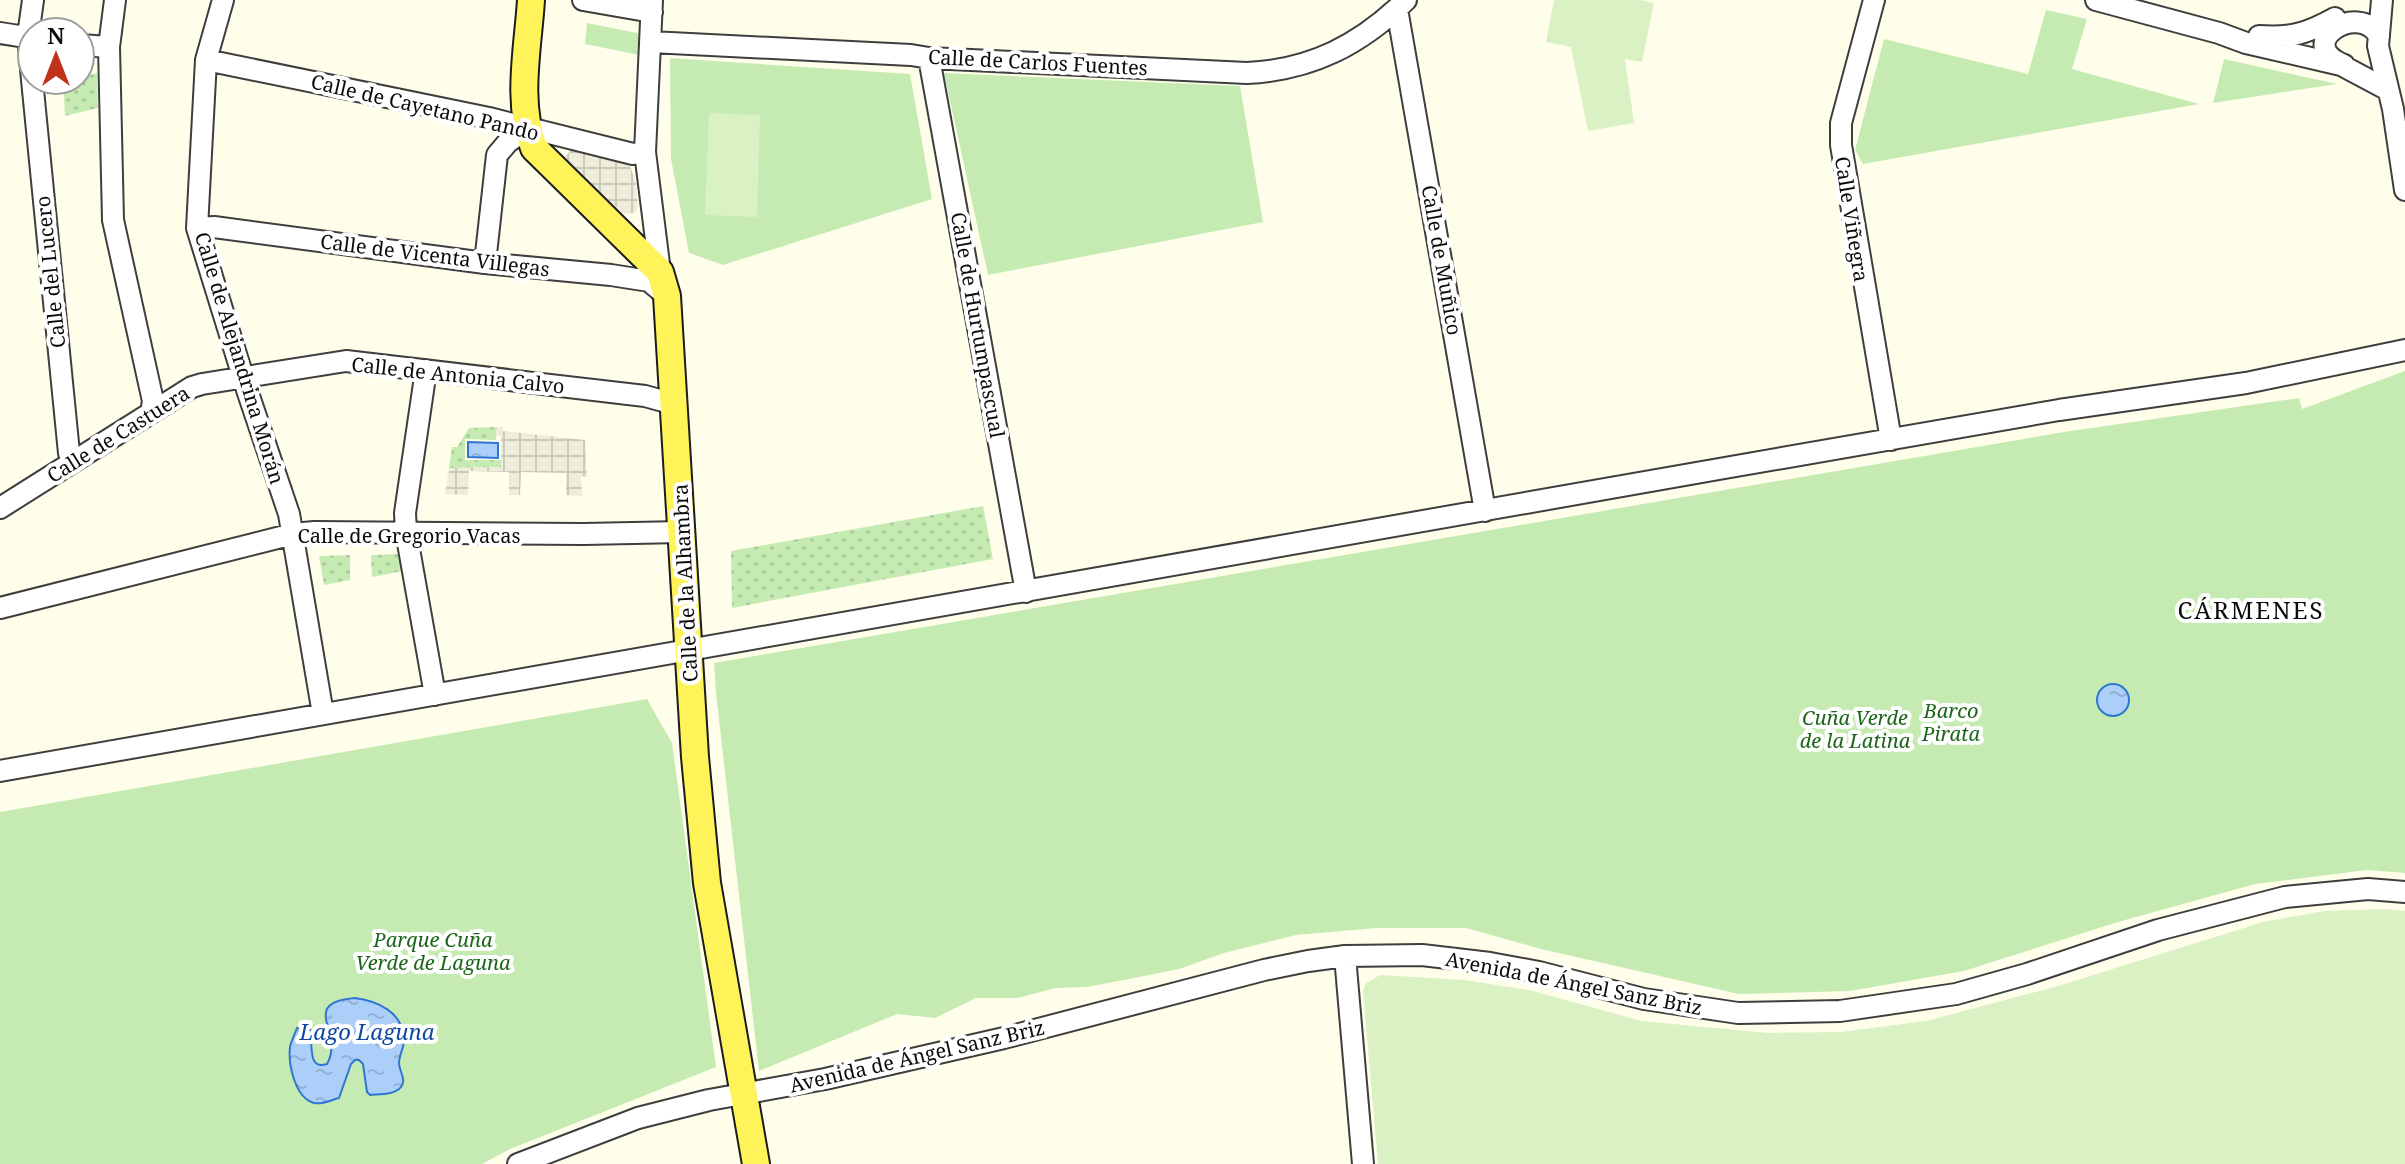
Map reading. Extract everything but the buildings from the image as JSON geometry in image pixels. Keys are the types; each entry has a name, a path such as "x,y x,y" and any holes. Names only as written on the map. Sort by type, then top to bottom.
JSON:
{"main road":[{"path":"531,0 524,93 527,129 534,148 664,284"},
{"name":"Calle de la Alhambra","path":"664,284 694,743 707,883 756,1164"}],"street":[{"path":"115,0 109,47 113,220 153,401 151,413"},
{"name":"Calle de Alejandrina Morán","path":"223,0 206,60 197,228 289,514 323,714"},
{"path":"583,0 652,6"},
{"name":"Calle Viñegra","path":"1874,0 1841,123 1841,145 1891,440"},
{"path":"2096,0 2246,43 2350,67 2368,62 2378,41 2382,0"},
{"path":"2356,0 2326,30 2325,47 2334,61 2391,99"},
{"name":"Calle de Carlos Fuentes","path":"651,42 1247,73 1273,71 1326,58 1349,45 1401,4"},
{"name":"Calle de Muñico","path":"1401,4 1485,511"},
{"name":"Calle de la Alhambra","path":"652,6 645,152 664,284"},
{"path":"2219,33 2287,38 2313,30 2347,13 2358,13 2368,18 2378,41 2391,99 2405,190"},
{"path":"96,46 109,47"},
{"name":"Calle de Hurtumpascual","path":"929,58 1026,592"},
{"name":"Calle de Cayetano Pando","path":"206,60 489,118 633,154 645,152"},
{"name":"Calle del Lucero","path":"34,96 69,453 77,459"},
{"path":"485,263 497,155 508,142 527,129"},
{"name":"Calle de Vicenta Villegas","path":"197,228 214,227 664,284"},
{"path":"0,771 2059,410 2246,383 2405,350"},
{"name":"Calle de Antonia Calvo","path":"243,378 346,361 645,396 674,404"},
{"path":"426,370 405,513 435,695"},
{"name":"Calle de Castuera","path":"0,508 192,387 243,378"},
{"name":"Calle de Gregorio Vacas","path":"0,608 293,534 682,532"},
{"name":"Avenida de Ángel Sanz Briz","path":"518,1164 638,1118 1004,1038 1264,970 1345,956 1422,955 1490,963 1644,999 1738,1013 1840,1011 1956,994 2158,930 2285,897 2368,889 2405,892"},
{"path":"1345,956 1363,1164"}],"green space":[{"path":"1554,0 1641,0 1654,3 1642,62 1625,59 1634,123 1588,131 1571,47 1546,42"},
{"path":"2046,10 2087,19 2072,69 2199,104 1863,164 1855,150 1884,39 2028,74"},
{"path":"587,23 642,34 639,55 585,44"},
{"path":"670,58 910,74 932,199 723,265 689,253 671,159"},
{"path":"2224,59 2337,84 2213,103"},
{"path":"96,73 98,108 65,116 64,96 96,96"},
{"path":"944,73 1240,86 1263,222 988,275"},
{"path":"709,113 760,115 757,217 705,215"},
{"name":"Cuña Verde de la Latina","path":"2405,371 2405,873 2367,870 2255,884 2118,922 1964,971 1850,991 1739,994 1541,949 1466,928 1376,928 1296,935 1224,953 1179,969 1129,979 1087,987 1055,988 1018,998 976,998 935,1018 897,1014 759,1071 714,663 2064,432 2299,398 2302,409"},
{"path":"497,427 496,440 465,439 465,460 501,460 501,467 449,468 452,447 457,447 469,428"},
{"path":"983,506 993,559 732,608 731,551"},
{"path":"401,554 403,571 372,577 371,555"},
{"path":"350,555 350,580 324,585 319,556"},
{"name":"Parque Cuña Verde de Laguna","path":"647,699 672,743 716,1067 510,1149 482,1164 0,1164 0,812"},
{"path":"2324,911 2405,911 2405,1164 1378,1164 1363,991 1366,983 1380,975 1465,980 1533,991 1642,1021 1768,1033 1841,1032 1926,1021 2058,986 2263,922"}],"shaded area":[{"path":"571,150 621,161 630,166 636,183 638,207 635,213 624,214 569,165 565,157"},
{"path":"497,427 503,427 503,431 585,440 587,476 581,477 582,496 566,495 566,473 521,472 520,495 509,495 509,472 469,471 468,495 445,494 449,468 501,467 501,436 496,435"}],"water":[{"path":"468,442 498,443 498,458 468,457"},
{"path":"2113,684 2124,689 2129,700 2124,711 2113,716 2102,711 2097,700 2102,689"},
{"name":"Lago Laguna","path":"355,998 380,1005 399,1021 404,1038 399,1063 403,1084 398,1090 387,1094 370,1095 363,1064 355,1060 339,1098 323,1103 307,1100 298,1088 292,1071 290,1047 297,1028 303,1026 310,1030 314,1060 321,1065 327,1064 331,1041 326,1013 329,1006 338,1001"}],"district":[{"name":"CÁRMENES","path":"2251,609"}],"park label":[{"name":"Barco Pirata","path":"1951,722"}]}
